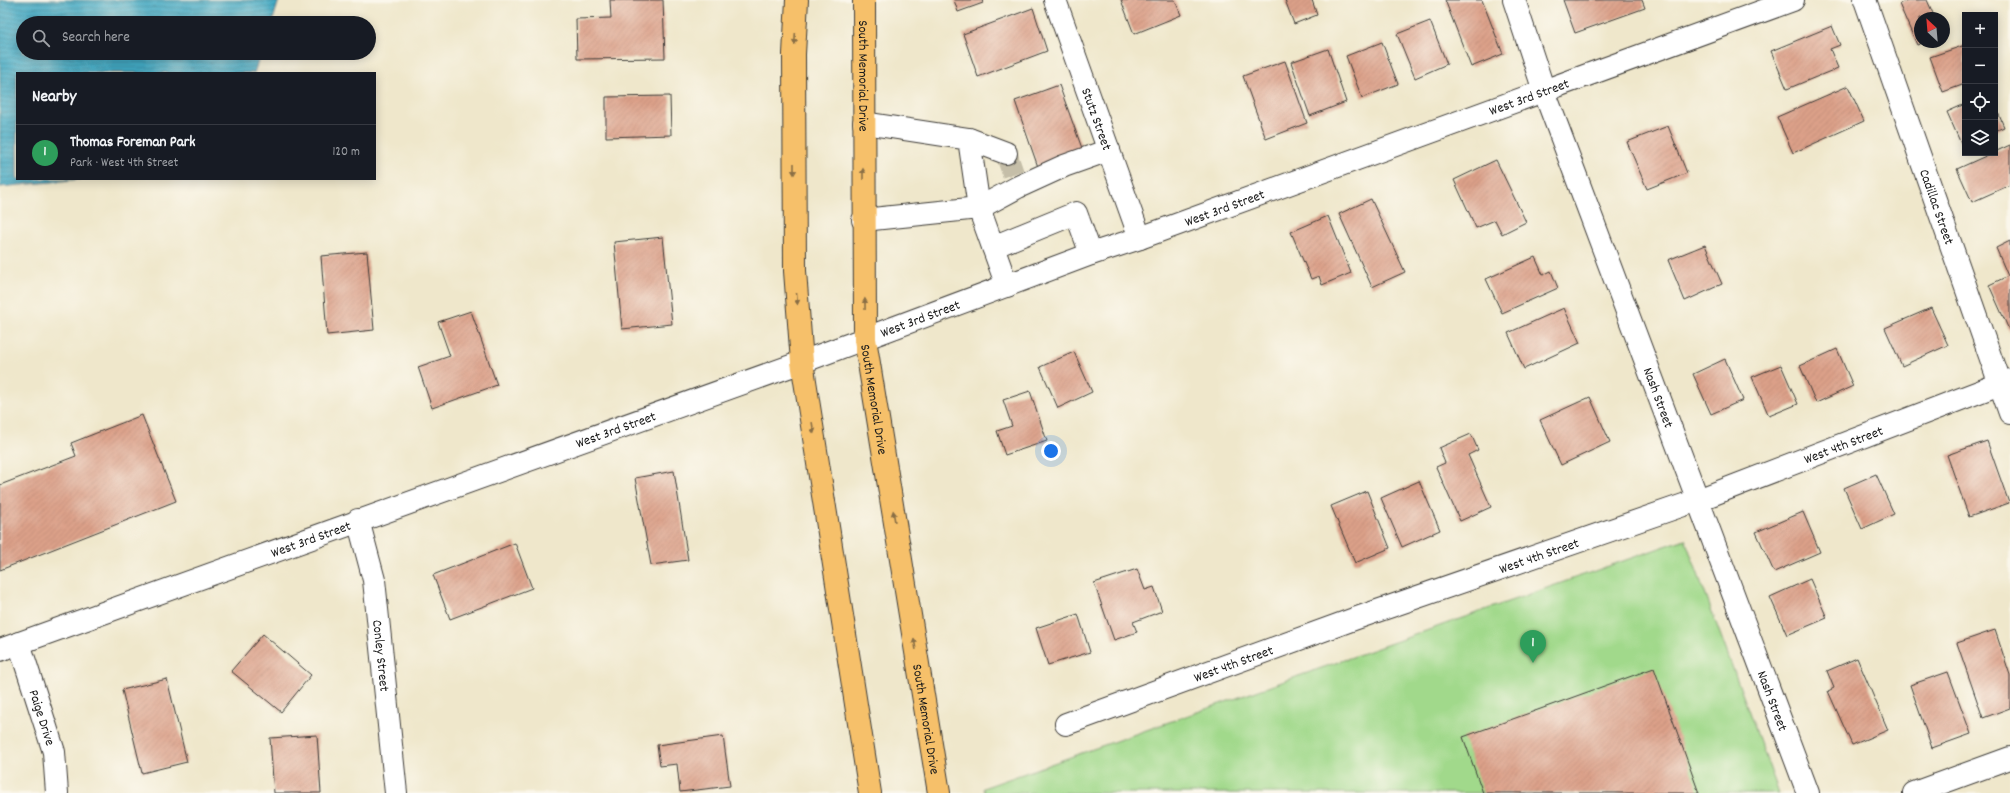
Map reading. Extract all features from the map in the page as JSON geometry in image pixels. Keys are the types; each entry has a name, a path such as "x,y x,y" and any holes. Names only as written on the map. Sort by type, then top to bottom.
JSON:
{"main road":[{"path":"797,0 794,54 795,271 802,362 870,793"},
{"name":"South Memorial Drive","path":"864,0 863,220 865,339 939,793"}],"street":[{"name":"Stutz Street","path":"1055,0 1140,238"},
{"name":"Nash Street","path":"1514,0 1544,91 1808,793"},
{"name":"West 3rd Street","path":"9,646 802,362 1091,254 1140,238 1793,0"},
{"name":"Cadillac Street","path":"1866,0 2005,381 2010,413"},
{"path":"864,123 970,138 1006,153"},
{"path":"970,138 979,208 1007,286"},
{"path":"863,220 979,208 1016,182 1109,150"},
{"path":"993,247 1076,213 1091,254"},
{"name":"West 4th Street","path":"1066,724 1354,619 1698,500 2005,381"},
{"name":"Conley Street","path":"358,520 374,580 396,793"},
{"name":"Paige Drive","path":"9,646 54,752 57,793"},
{"path":"1914,793 2010,758"}],"green space":[{"path":"1685,539 1779,793 984,793 983,788"}],"water":[{"path":"0,0 279,0 274,16 16,16 16,60 259,60 254,72 16,72 16,180 71,180 0,187"}],"building":[{"path":"610,0 663,0 665,58 577,59 576,19 611,18"},
{"path":"954,0 982,0 983,3 958,12"},
{"path":"1121,0 1175,0 1181,15 1134,34"},
{"path":"1285,0 1312,0 1317,15 1294,24"},
{"path":"1445,0 1482,0 1503,54 1471,67"},
{"path":"1563,0 1642,0 1645,8 1575,33"},
{"path":"1907,0 1927,0 1932,12 1914,12 1914,38 1899,4"},
{"path":"1033,8 1047,51 978,77 963,34"},
{"path":"1430,21 1447,64 1415,78 1397,34"},
{"path":"1832,26 1840,45 1830,49 1838,68 1787,89 1771,51"},
{"path":"1382,42 1398,84 1362,98 1346,56"},
{"path":"1962,46 1962,85 1943,92 1930,57"},
{"path":"1328,49 1346,102 1310,116 1291,62"},
{"path":"1285,61 1307,123 1266,139 1243,76"},
{"path":"1059,85 1083,151 1038,167 1015,101"},
{"path":"1848,86 1864,121 1793,153 1777,117"},
{"path":"670,96 671,135 606,137 606,97"},
{"path":"1962,105 1962,146 1947,112"},
{"path":"1998,112 2004,127 1998,130"},
{"path":"1668,126 1687,173 1647,189 1627,142"},
{"path":"2010,145 2010,185 1972,202 1957,169 1986,156 1998,156 1998,150"},
{"path":"1496,160 1526,222 1502,234 1495,220 1476,228 1454,180"},
{"path":"1371,199 1405,272 1372,287 1339,214"},
{"path":"1328,216 1351,273 1322,285 1319,276 1311,279 1291,232"},
{"path":"663,237 672,324 622,329 614,242"},
{"path":"2010,241 2010,332 1989,285 2008,276 1996,248"},
{"path":"1705,245 1722,284 1685,301 1668,260"},
{"path":"367,252 374,330 327,335 321,256"},
{"path":"1535,257 1543,275 1551,271 1558,288 1502,313 1486,279"},
{"path":"1564,308 1580,343 1524,369 1508,333"},
{"path":"1931,308 1948,345 1902,366 1885,328"},
{"path":"471,311 497,385 432,408 418,367 450,356 438,322"},
{"path":"1837,349 1853,386 1816,403 1800,366"},
{"path":"1074,352 1092,392 1058,408 1040,367"},
{"path":"1725,359 1743,400 1711,414 1693,374"},
{"path":"1781,365 1798,404 1769,416 1752,377"},
{"path":"1030,391 1047,441 1005,455 997,431 1012,426 1003,400"},
{"path":"1590,397 1610,442 1561,465 1540,420"},
{"path":"142,415 176,501 0,570 0,485 76,456 71,443"},
{"path":"1471,434 1478,450 1468,455 1491,507 1460,521 1436,467 1445,463 1439,448"},
{"path":"1987,441 2009,503 1969,517 1947,455"},
{"path":"674,471 688,560 651,565 635,478"},
{"path":"1876,474 1894,514 1862,529 1844,488"},
{"path":"1419,481 1440,530 1402,547 1381,498"},
{"path":"1367,491 1390,548 1355,563 1331,506"},
{"path":"1803,512 1820,552 1774,572 1756,532"},
{"path":"515,543 532,588 450,619 433,575"},
{"path":"1137,569 1145,590 1154,587 1162,611 1133,622 1137,632 1114,640 1094,583"},
{"path":"1810,579 1827,618 1787,635 1770,597"},
{"path":"1078,614 1090,652 1048,665 1036,628"},
{"path":"1995,630 2010,675 2010,708 1983,718 1957,643"},
{"path":"263,634 311,675 281,712 231,671"},
{"path":"1857,658 1888,730 1852,745 1828,691 1834,688 1827,671"},
{"path":"1654,668 1699,793 1483,793 1463,737"},
{"path":"1948,672 1971,734 1932,748 1910,685"},
{"path":"167,679 187,762 142,773 122,690"},
{"path":"317,735 321,793 274,793 270,738"},
{"path":"723,736 730,786 680,792 677,764 660,766 657,745"}],"tunnel":[{"path":"1006,153 1014,176"}],"place":[{"name":"Thomas Foreman Park","path":"1533,663"}]}
